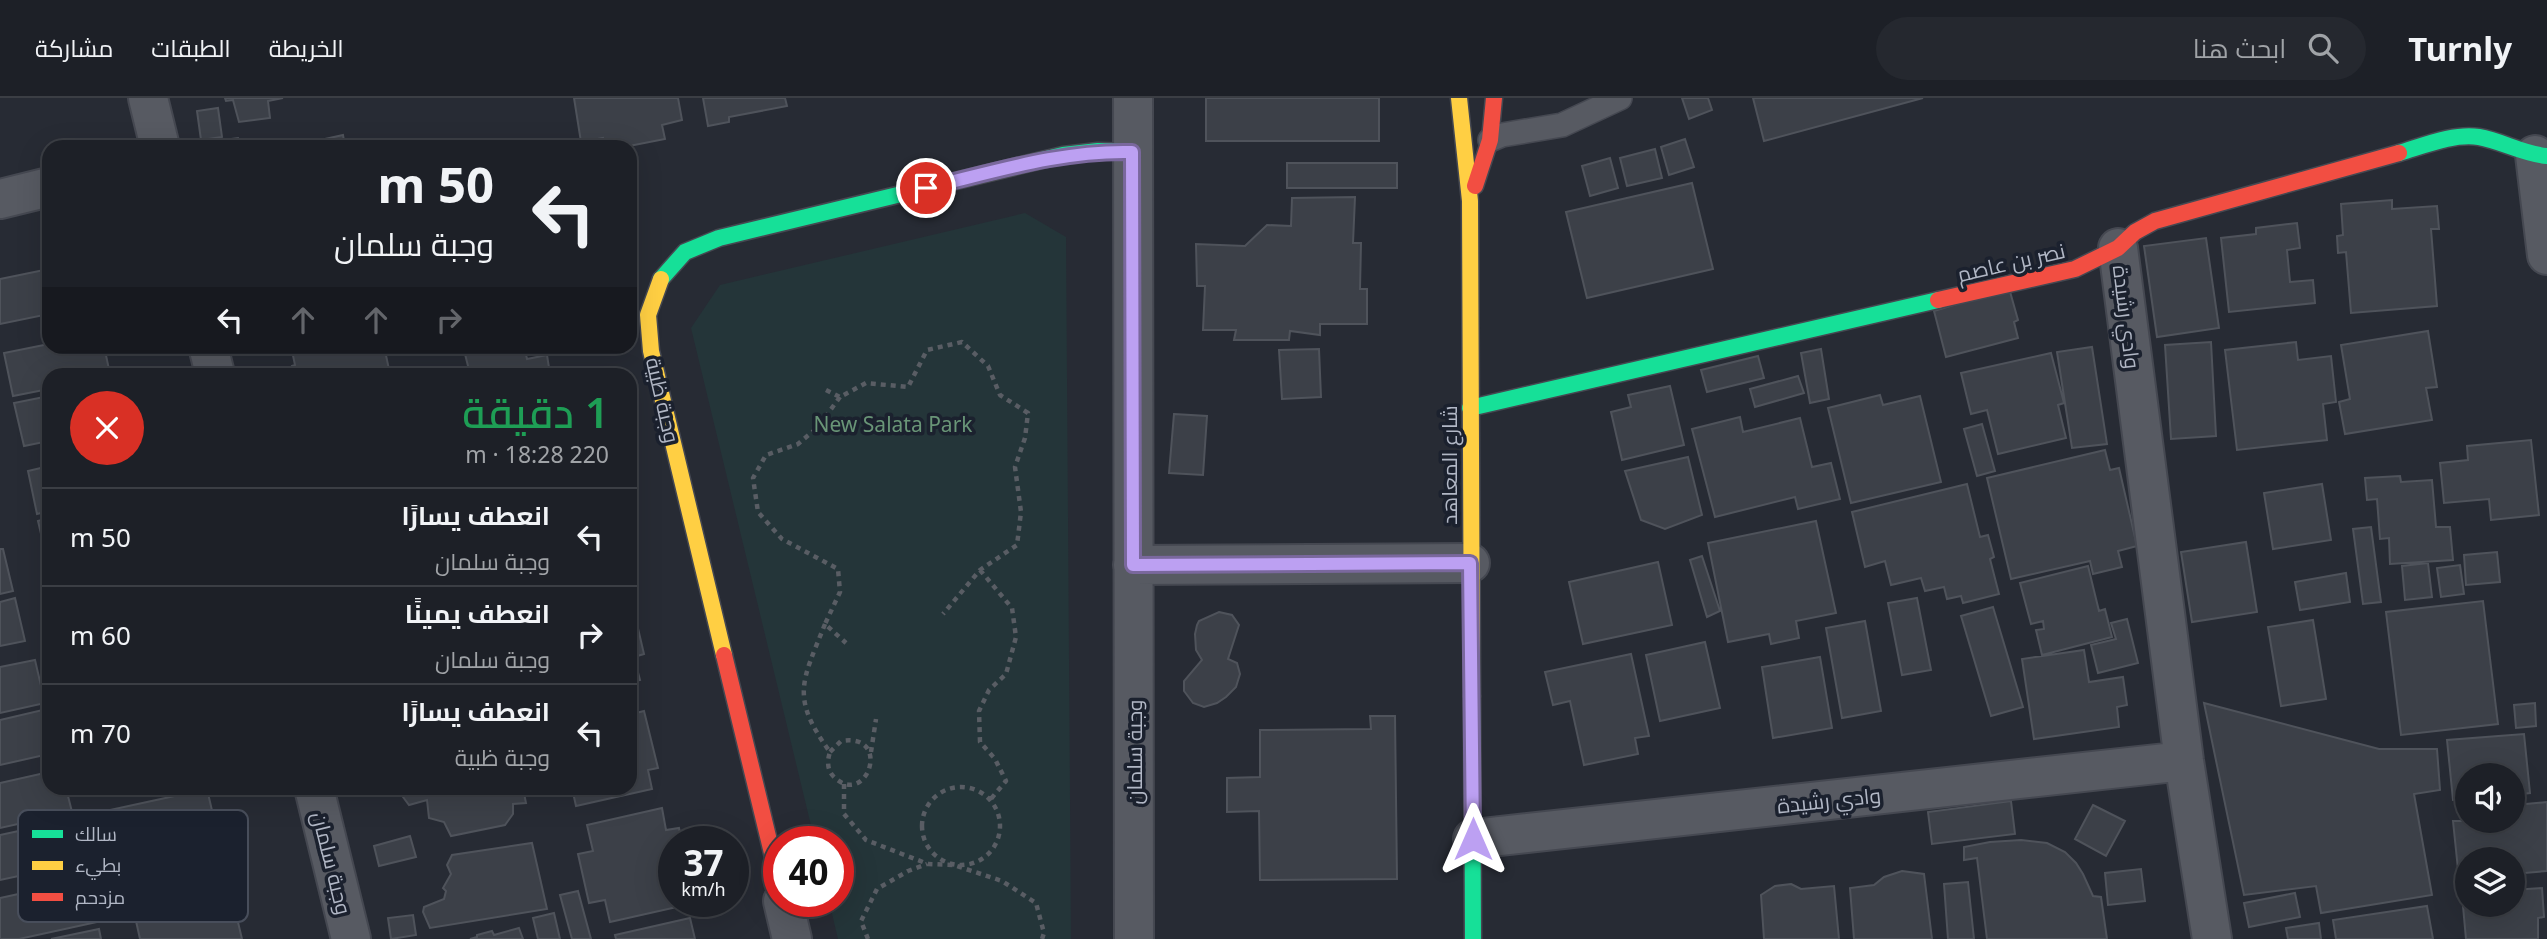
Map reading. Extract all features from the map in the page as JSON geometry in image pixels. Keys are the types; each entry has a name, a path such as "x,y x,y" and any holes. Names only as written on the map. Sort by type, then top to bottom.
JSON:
{"street":[{"path":"148,98 158,140"},
{"name":"وجبة سلمان","path":"1133,98 1134,939"},
{"name":"شارع المعاهد","path":"1460,98 1470,201 1473,939"},
{"name":"شارع المعاهد","path":"1470,201 1490,140 1494,98"},
{"name":"نصر بن عاصم","path":"1470,408 2075,269 2118,248 2135,232 2163,218 2453,138 2478,137 2541,156"},
{"name":"وجبة ظبية","path":"766,826 651,351 648,314 660,279 685,252 719,238 1063,155 1098,151 1132,152"},
{"path":"2541,156 2547,255"},
{"path":"0,199 42,189"},
{"name":"وادي رشيدة","path":"2118,248 2184,761 2212,939"},
{"path":"1133,565 1470,563"},
{"name":"وادي رشيدة","path":"1473,839 2184,761"},
{"name":"وجبة سلمان","path":"316,795 351,939"},
{"path":"787,917 793,939"}],"lane":[{"path":"1490,140 1502,135 1562,125 1620,98"}],"path":[{"path":"830,752 806,713 802,688 825,624 841,592 838,569 782,539 758,512 753,478 766,455 798,444 817,428 840,397 866,383 908,387 927,350 962,342 988,366 1000,395 1028,413 1025,438 1015,467 1021,512 1017,545 980,570 943,614"},
{"path":"826,390 840,397"},
{"path":"980,570 1012,608 1016,637 1006,674 989,690 979,711 980,742 995,759 1006,781 990,800"},
{"path":"825,624 846,643"},
{"path":"870,755 863,745 849,740 841,741 830,752 828,767 831,774 844,784 851,785 866,777 870,770 876,719"},
{"path":"844,784 844,814 866,840 928,864 954,865 968,865 980,861 991,852 998,839 1000,825 990,800 979,791 957,787 944,790 934,797 925,807 921,833 929,850 940,859 954,865 1002,881 1036,903 1044,933 1042,939"},
{"path":"868,939 860,921 877,889 908,871 928,864"}],"green space":[{"name":"New Salata Park","path":"1025,213 1066,237 1071,939 838,939 833,917 854,917 854,826 811,826 691,328 720,285"}],"building":[{"path":"225,98 283,98 268,101 270,118 239,122 233,100 226,101"},
{"path":"574,98 678,98 682,120 662,125 665,139 637,144 637,140 581,140"},
{"path":"703,98 785,98 787,106 729,117 729,122 708,126"},
{"path":"1206,98 1379,98 1379,141 1206,141"},
{"path":"1682,98 1708,98 1712,110 1689,119"},
{"path":"1753,98 1923,98 1764,141"},
{"path":"218,108 222,137 201,140 197,111"},
{"path":"343,135 344,140 320,140"},
{"path":"1685,139 1694,167 1669,175 1661,147"},
{"path":"1655,149 1662,178 1627,186 1620,158"},
{"path":"1610,158 1618,188 1590,196 1582,166"},
{"path":"1287,163 1397,163 1397,188 1287,188"},
{"path":"1692,183 1713,269 1587,298 1566,212"},
{"path":"1355,197 1353,243 1361,243 1360,289 1367,289 1367,324 1320,324 1320,335 1290,331 1289,340 1234,340 1236,330 1203,330 1205,286 1197,286 1196,244 1245,246 1267,225 1291,226 1292,198"},
{"path":"2392,200 2392,209 2437,206 2439,229 2431,229 2437,306 2351,313 2346,252 2338,253 2337,236 2343,235 2341,204"},
{"path":"2297,223 2300,248 2287,250 2290,282 2313,280 2315,303 2229,312 2221,238 2256,234 2256,228"},
{"path":"2206,238 2219,328 2157,337 2144,246"},
{"path":"42,270 42,315 0,324 0,279"},
{"path":"2009,288 2018,320 2014,322 2018,338 1946,357 1934,311"},
{"path":"2428,331 2437,387 2426,388 2432,420 2345,434 2339,402 2350,399 2341,345"},
{"path":"2211,342 2216,436 2171,439 2165,345"},
{"path":"2296,342 2298,360 2331,356 2336,402 2323,404 2327,440 2237,450 2225,350"},
{"path":"42,345 42,354 106,354 109,368 42,368 42,390 13,396 4,353"},
{"path":"2092,347 2107,444 2072,448 2057,352"},
{"path":"1319,349 1321,397 1282,399 1279,350"},
{"path":"1821,349 1829,399 1810,403 1801,353"},
{"path":"2051,353 2064,403 2058,405 2066,438 1998,454 1987,410 1971,414 1961,373"},
{"path":"293,354 386,354 389,368 292,368 295,365"},
{"path":"465,354 526,354 527,359 547,355 549,368 468,368"},
{"path":"1758,356 1764,378 1707,392 1701,370"},
{"path":"1798,376 1804,393 1755,407 1750,389"},
{"path":"1670,386 1684,445 1622,460 1611,412 1631,407 1628,395"},
{"path":"1880,395 1883,405 1920,396 1941,482 1851,503 1828,408"},
{"path":"42,397 42,442 24,446 14,403"},
{"path":"1174,414 1207,416 1203,475 1169,473"},
{"path":"1740,417 1743,432 1800,418 1812,467 1831,463 1840,499 1798,509 1795,497 1715,517 1692,429"},
{"path":"1982,424 1995,471 1977,476 1964,429"},
{"path":"2531,440 2539,515 2491,520 2489,499 2444,503 2440,463 2468,460 2467,446"},
{"path":"2105,450 2110,470 2119,468 2137,546 2118,551 2122,567 2093,574 2090,561 2011,579 1987,478"},
{"path":"1688,457 1702,515 1665,529 1641,520 1625,471"},
{"path":"42,468 42,513 37,514 28,471"},
{"path":"2400,476 2401,482 2432,480 2436,527 2450,527 2453,560 2390,564 2389,538 2380,539 2377,499 2367,500 2365,478"},
{"path":"1967,484 1980,537 1988,535 1994,557 1990,559 1999,594 1963,603 1961,596 1947,599 1944,587 1925,591 1921,578 1891,585 1885,561 1865,567 1852,512"},
{"path":"2322,484 2331,540 2273,549 2264,493"},
{"path":"42,520 42,538 38,521"},
{"path":"1816,521 1836,613 1796,621 1799,638 1771,644 1769,634 1728,642 1708,543"},
{"path":"2371,527 2381,602 2363,604 2353,529"},
{"path":"2246,542 2257,612 2192,622 2181,552"},
{"path":"0,549 3,549 13,591 0,594"},
{"path":"2497,552 2500,582 2466,585 2464,555"},
{"path":"1702,556 1720,611 1707,617 1690,560"},
{"path":"1658,562 1672,625 1583,644 1569,582"},
{"path":"2428,563 2432,597 2405,600 2402,566"},
{"path":"2460,565 2464,594 2441,597 2437,568"},
{"path":"2088,566 2099,611 2105,609 2112,637 2042,655 2036,630 2044,629 2043,621 2031,624 2020,583"},
{"path":"2346,573 2350,602 2300,610 2295,582"},
{"path":"15,598 25,641 0,646 0,602"},
{"path":"1917,598 1931,670 1902,675 1888,603"},
{"path":"2483,601 2498,724 2401,735 2386,612"},
{"path":"1993,607 2023,707 1991,716 1961,616"},
{"path":"1219,612 1232,615 1239,625 1228,659 1237,663 1240,674 1236,687 1226,697 1204,707 1193,703 1184,691 1184,681 1202,660 1196,650 1195,634 1199,621"},
{"path":"2127,619 2138,663 2098,673 2091,645 2116,639 2111,623"},
{"path":"2313,620 2326,699 2281,706 2268,627"},
{"path":"1865,621 1881,711 1842,718 1826,628"},
{"path":"637,624 644,654 637,656"},
{"path":"1705,642 1720,708 1660,721 1646,655"},
{"path":"2084,650 2089,682 2123,677 2127,705 2117,707 2119,727 2034,739 2022,659"},
{"path":"1631,654 1649,736 1635,738 1638,754 1584,765 1570,701 1553,705 1545,672"},
{"path":"1820,657 1832,728 1773,738 1762,667"},
{"path":"35,660 42,690 42,704 0,713 0,667"},
{"path":"2204,703 2379,749 2437,749 2440,790 2414,794 2432,895 2321,913 2316,886 2244,895"},
{"path":"2535,703 2536,726 2516,728 2514,705"},
{"path":"42,710 42,756 0,765 0,720"},
{"path":"644,711 658,768 648,770 652,789 637,792 637,713"},
{"path":"1370,716 1395,716 1397,879 1260,880 1259,811 1227,812 1227,778 1260,777 1260,730 1371,729"},
{"path":"2524,734 2530,793 2525,794 2525,763 2455,763 2453,800 2447,740"},
{"path":"42,774 42,795 68,795 72,810 18,810 18,824 0,828 0,783"},
{"path":"179,795 208,795 212,810 110,810"},
{"path":"524,795 526,803 513,804 513,814 505,825 451,836 444,822 429,818 427,800 409,805 403,797"},
{"path":"574,795 625,795 576,806"},
{"path":"2011,801 2015,834 1932,844 1928,812"},
{"path":"2547,802 2547,871 2525,873 2525,847 2456,847 2453,821 2455,833 2525,833 2525,804"},
{"path":"2093,805 2125,821 2106,856 2075,839"},
{"path":"662,808 665,826 658,826 658,911 610,922 605,900 589,903 578,854 593,851 587,825"},
{"path":"18,831 18,876 0,880 0,835"},
{"path":"410,836 416,857 379,866 374,846"},
{"path":"2021,840 2047,843 2065,852 2076,863 2093,896 2101,897 2107,939 1987,939 1977,858 1964,860 1964,847"},
{"path":"532,843 547,909 430,928 423,912 424,907 444,899 446,891 443,888 451,874 447,865 452,855"},
{"path":"2141,869 2145,901 2108,905 2105,873"},
{"path":"1902,871 1924,874 1932,939 1854,939 1850,888 1874,885 1884,877"},
{"path":"1968,882 1974,939 1948,939 1944,884"},
{"path":"1791,884 1801,889 1834,886 1839,939 1764,939 1761,895 1775,886"},
{"path":"2542,888 2544,917 2538,918 2538,939 2466,939 2464,917 2525,917 2525,889"},
{"path":"578,891 591,939 572,939 560,895"},
{"path":"2295,893 2300,917 2249,927 2244,903"},
{"path":"18,894 18,922 97,922 19,939 0,939 0,898"},
{"path":"2427,906 2433,939 2336,939 2333,920"},
{"path":"554,913 560,939 538,939 533,918"},
{"path":"413,915 416,935 391,939 388,918"},
{"path":"690,918 695,939 616,939 615,935"},
{"path":"136,922 238,922 242,939 140,939"},
{"path":"2319,923 2321,939 2288,939 2286,928"},
{"path":"519,928 523,939 470,939 492,931 494,935"},
{"path":"99,929 101,939 51,939"}],"traffic: fast":[{"path":"2399,153 2438,141 2469,136 2547,156"},
{"path":"661,279 685,252 719,238 1063,155 1098,151 1132,152"},
{"path":"1470,408 1938,300"},
{"path":"1472,696 1473,939"}],"traffic: slow":[{"path":"1459,98 1470,201 1472,696"},
{"path":"661,279 648,315 651,351 724,655"}],"traffic: jam":[{"path":"1475,186 1490,140 1494,98"},
{"path":"1938,300 2075,269 2118,248 2135,232 2155,221 2399,153"},
{"path":"724,655 765,826"}],"route":[{"path":"926,188 1063,155 1098,151 1132,152 1133,565 1470,563 1473,839"}]}
